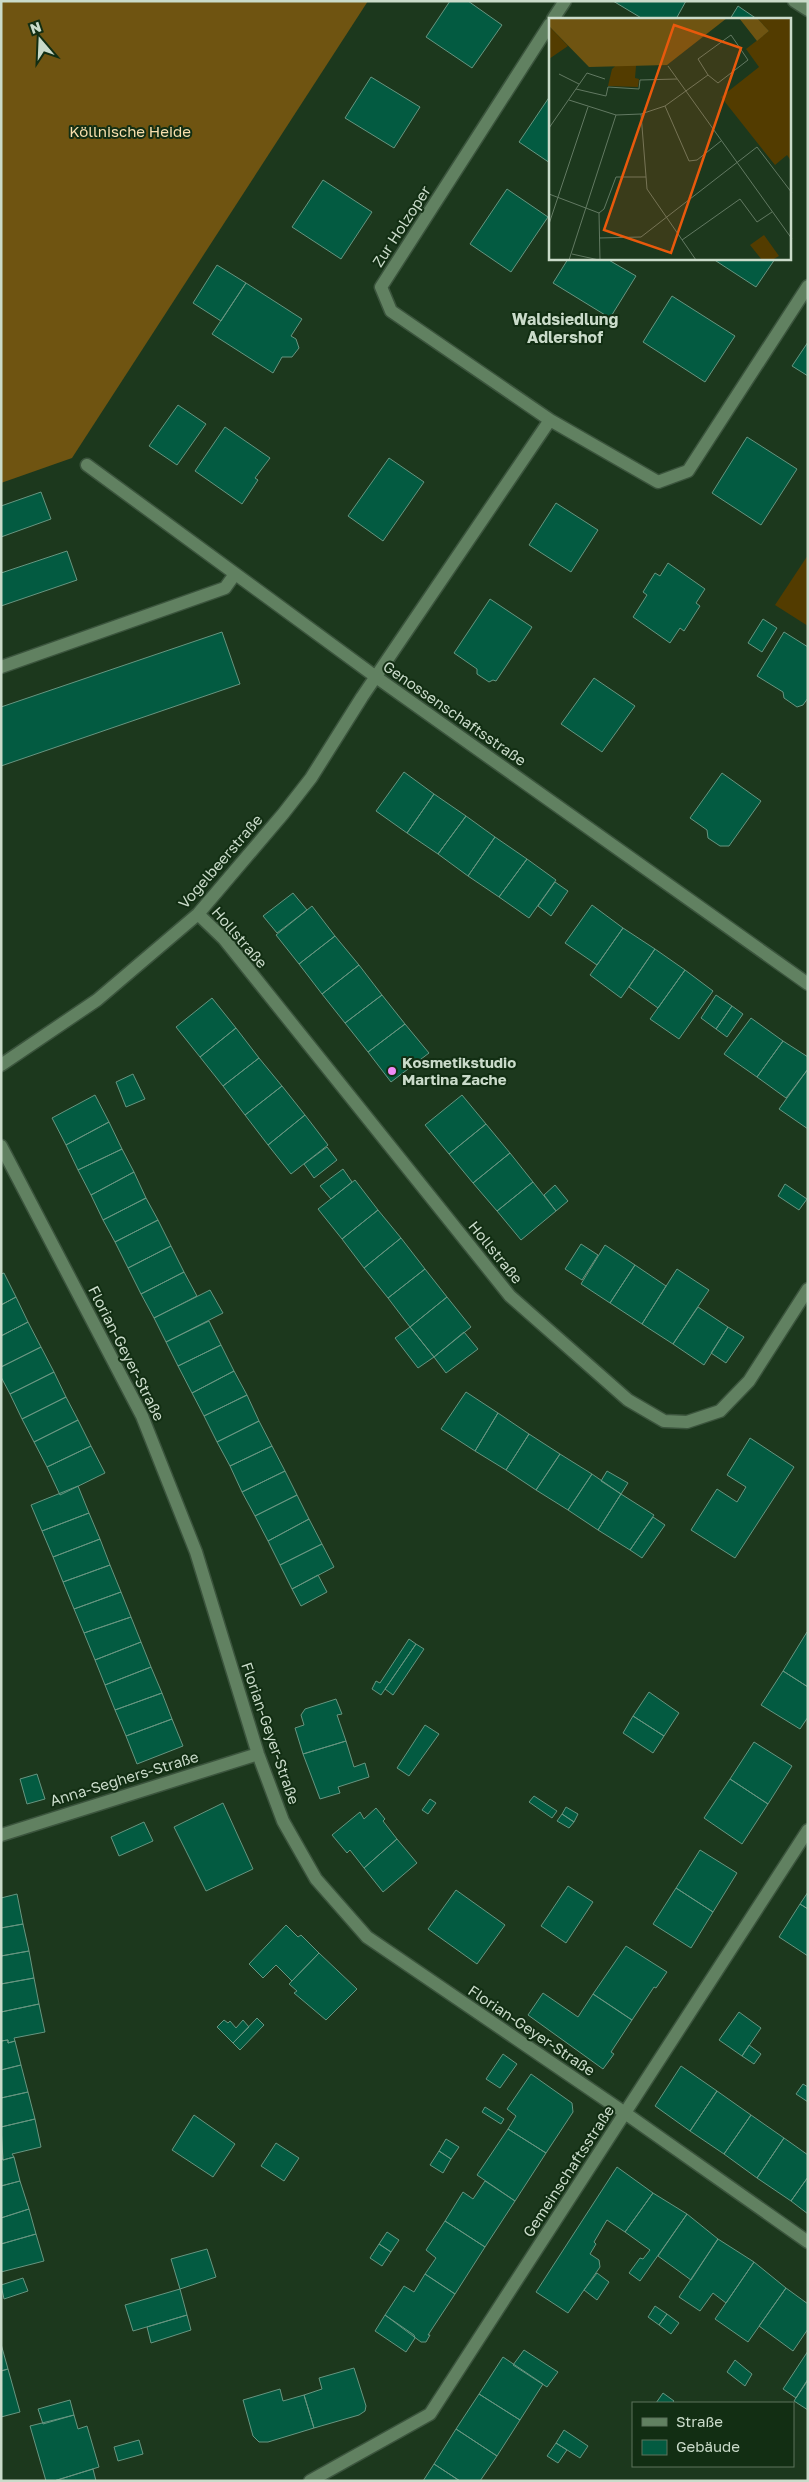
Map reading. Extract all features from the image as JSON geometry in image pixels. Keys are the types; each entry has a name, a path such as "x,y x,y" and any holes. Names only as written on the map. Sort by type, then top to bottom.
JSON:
{"street":[{"path":"554,18 565,1"},
{"path":"794,1 808,10"},
{"name":"Zur Holzoper","path":"549,26 380,287 391,310 550,420 658,482 688,471 808,286"},
{"path":"376,677 550,420"},
{"name":"Genossenschaftsstraße","path":"87,465 376,677 808,984"},
{"path":"1,666 225,588 235,574"},
{"name":"Vogelbeerstraße","path":"1,1065 97,1000 198,914 311,778 376,677"},
{"name":"Hollstraße","path":"198,914 224,939 510,1296 628,1400 664,1421 687,1422 720,1411 749,1381 808,1289"},
{"name":"Florian-Geyer-Straße","path":"1,1146 142,1416 196,1552 258,1754 283,1821 316,1879 367,1937 625,2113 808,2242"},
{"name":"Anna-Seghers-Straße","path":"1,1835 258,1754"},
{"name":"Gemeinschaftsstraße","path":"310,2481 430,2414 808,1830"}],"shaded area":[{"path":"808,555 808,626 775,605"}],"green space":[{"name":"Köllnische Heide","path":"1,1 368,1 72,458 1,483"}],"building":[{"path":"450,1 468,1 502,25 472,68 426,37"},
{"path":"613,1 686,1 677,18 641,18"},
{"path":"738,6 756,18 731,18"},
{"path":"371,77 420,107 394,148 345,118"},
{"path":"549,97 549,162 519,142"},
{"path":"323,180 372,212 341,259 292,227"},
{"path":"507,189 548,217 511,272 470,244"},
{"path":"567,260 609,260 636,276 610,318 553,283"},
{"path":"715,260 774,260 756,287"},
{"path":"217,265 246,283 221,321 193,303"},
{"path":"246,283 302,319 291,336 296,339 299,348 292,357 282,357 273,373 212,334"},
{"path":"672,296 735,336 705,382 643,342"},
{"path":"808,342 808,376 792,366"},
{"path":"178,405 206,424 177,465 149,446"},
{"path":"225,427 270,458 255,478 258,480 242,504 195,471"},
{"path":"747,437 797,469 761,525 712,493"},
{"path":"389,458 424,482 383,541 348,516"},
{"path":"41,492 51,519 1,537 1,506"},
{"path":"556,503 598,530 571,572 529,545"},
{"path":"67,551 77,580 1,606 1,573"},
{"path":"668,563 705,589 696,603 700,606 684,631 680,628 670,643 633,617 647,595 643,592 655,573 660,576"},
{"path":"490,599 532,627 496,681 489,682 477,674 477,669 454,653"},
{"path":"763,619 777,628 762,652 748,643"},
{"path":"222,632 240,684 1,766 1,707"},
{"path":"784,632 808,647 808,698 803,705 797,707 784,698 783,692 757,676"},
{"path":"594,678 635,706 602,752 561,724"},
{"path":"404,772 434,794 407,833 376,811"},
{"path":"722,773 761,801 729,846 720,846 708,838 707,830 690,818"},
{"path":"434,794 466,816 438,854 407,833"},
{"path":"466,816 495,837 468,876 438,854"},
{"path":"495,837 527,859 499,897 468,876"},
{"path":"527,859 556,880 529,918 499,897"},
{"path":"555,882 568,891 551,916 538,906"},
{"path":"293,893 307,910 277,933 263,916"},
{"path":"592,905 623,928 597,965 565,943"},
{"path":"312,906 335,936 299,964 276,935"},
{"path":"623,928 655,949 621,998 590,975"},
{"path":"335,936 359,965 322,994 299,964"},
{"path":"655,949 685,970 658,1008 629,987"},
{"path":"359,965 382,995 345,1023 322,994"},
{"path":"685,970 713,991 679,1039 650,1019"},
{"path":"382,995 405,1024 368,1052 345,1023"},
{"path":"716,995 732,1006 716,1029 701,1018"},
{"path":"212,998 236,1028 200,1057 176,1027"},
{"path":"732,1006 743,1014 727,1037 716,1029"},
{"path":"751,1018 783,1041 757,1077 724,1054"},
{"path":"405,1024 429,1053 391,1082 368,1052"},
{"path":"236,1028 259,1058 223,1086 200,1057"},
{"path":"783,1041 808,1057 808,1069 786,1098 757,1077"},
{"path":"259,1058 282,1086 245,1115 223,1086"},
{"path":"808,1069 808,1129 779,1109"},
{"path":"133,1074 145,1099 126,1107 116,1082"},
{"path":"282,1086 305,1115 268,1145 245,1115"},
{"path":"95,1095 109,1122 66,1145 52,1118"},
{"path":"462,1095 486,1124 449,1154 425,1125"},
{"path":"305,1115 328,1145 291,1174 268,1145"},
{"path":"109,1122 122,1149 78,1170 66,1145"},
{"path":"486,1124 510,1153 473,1183 449,1154"},
{"path":"327,1147 337,1160 314,1178 304,1164"},
{"path":"122,1149 134,1172 91,1195 78,1170"},
{"path":"510,1153 533,1182 497,1211 473,1183"},
{"path":"343,1169 352,1182 331,1199 320,1186"},
{"path":"134,1172 146,1198 103,1220 91,1195"},
{"path":"355,1180 378,1210 342,1239 318,1209"},
{"path":"533,1182 556,1211 521,1240 497,1211"},
{"path":"785,1184 807,1199 799,1210 778,1196"},
{"path":"555,1185 568,1201 556,1211 544,1195"},
{"path":"146,1198 158,1220 115,1242 103,1220"},
{"path":"378,1210 401,1238 364,1268 342,1239"},
{"path":"158,1220 171,1246 128,1268 115,1242"},
{"path":"401,1238 425,1269 388,1298 364,1268"},
{"path":"581,1244 598,1255 582,1280 565,1269"},
{"path":"605,1245 635,1265 610,1303 581,1284"},
{"path":"171,1246 184,1272 141,1294 128,1268"},
{"path":"635,1265 666,1286 642,1324 610,1303"},
{"path":"425,1269 447,1297 410,1327 388,1298"},
{"path":"677,1269 709,1290 673,1344 642,1324"},
{"path":"184,1272 197,1296 154,1318 141,1294"},
{"path":"4,1273 16,1297 1,1305 1,1274"},
{"path":"210,1290 223,1313 166,1342 154,1318"},
{"path":"16,1297 28,1322 1,1336 1,1305"},
{"path":"447,1297 471,1327 434,1357 410,1327"},
{"path":"698,1307 728,1327 704,1365 673,1344"},
{"path":"209,1321 221,1345 178,1366 166,1342"},
{"path":"28,1322 41,1347 1,1367 1,1336"},
{"path":"410,1327 434,1357 418,1368 395,1338"},
{"path":"728,1327 744,1337 726,1363 711,1353"},
{"path":"464,1332 478,1349 446,1373 434,1357"},
{"path":"221,1345 234,1371 192,1393 178,1366"},
{"path":"41,1347 54,1372 10,1394 1,1377 1,1367"},
{"path":"234,1371 247,1395 204,1416 192,1393"},
{"path":"54,1372 66,1397 22,1419 10,1394"},
{"path":"466,1392 498,1413 475,1451 441,1429"},
{"path":"247,1395 259,1421 217,1442 204,1416"},
{"path":"66,1397 78,1420 34,1442 22,1419"},
{"path":"498,1413 529,1434 506,1470 475,1451"},
{"path":"78,1420 91,1446 47,1467 34,1442"},
{"path":"259,1421 272,1446 230,1466 217,1442"},
{"path":"529,1434 560,1454 536,1490 506,1470"},
{"path":"750,1438 794,1467 735,1558 691,1530 717,1489 737,1502 746,1487 727,1475"},
{"path":"91,1446 105,1473 60,1495 47,1467"},
{"path":"272,1446 285,1471 242,1492 230,1466"},
{"path":"560,1454 592,1474 568,1510 536,1490"},
{"path":"285,1471 297,1495 255,1516 242,1492"},
{"path":"607,1471 628,1483 621,1494 601,1481"},
{"path":"592,1474 621,1494 598,1530 568,1510"},
{"path":"78,1486 89,1513 42,1531 31,1505"},
{"path":"621,1494 654,1515 630,1550 598,1530"},
{"path":"297,1495 309,1519 268,1541 255,1516"},
{"path":"89,1513 100,1539 53,1557 42,1531"},
{"path":"653,1517 665,1525 642,1558 630,1550"},
{"path":"309,1519 322,1544 280,1565 268,1541"},
{"path":"100,1539 110,1565 63,1582 53,1557"},
{"path":"322,1544 334,1567 292,1589 280,1565"},
{"path":"110,1565 121,1592 74,1609 63,1582"},
{"path":"318,1575 327,1592 301,1606 292,1589"},
{"path":"121,1592 131,1617 84,1633 74,1609"},
{"path":"131,1617 141,1642 95,1660 84,1633"},
{"path":"808,1632 808,1687 783,1671"},
{"path":"409,1639 416,1644 381,1695 372,1689 376,1681 380,1683"},
{"path":"141,1642 151,1667 105,1685 95,1660"},
{"path":"416,1644 424,1649 393,1695 385,1689"},
{"path":"151,1667 162,1693 115,1710 105,1685"},
{"path":"783,1671 808,1687 808,1717 800,1729 761,1705"},
{"path":"649,1692 679,1713 664,1736 633,1716"},
{"path":"162,1693 172,1719 126,1736 115,1710"},
{"path":"336,1699 342,1714 337,1715 346,1741 303,1754 295,1728 304,1725 301,1715 305,1709"},
{"path":"633,1716 664,1736 653,1753 623,1733"},
{"path":"172,1719 183,1746 137,1764 126,1736"},
{"path":"425,1725 439,1734 409,1776 397,1768"},
{"path":"346,1741 354,1767 365,1763 369,1777 338,1787 340,1793 320,1799 303,1754"},
{"path":"754,1742 792,1766 768,1804 730,1779"},
{"path":"37,1774 45,1799 27,1804 20,1779"},
{"path":"730,1779 768,1804 742,1844 704,1818"},
{"path":"534,1796 557,1811 552,1818 529,1802"},
{"path":"430,1799 436,1803 428,1814 422,1810"},
{"path":"223,1803 253,1869 206,1891 174,1827"},
{"path":"566,1807 578,1814 574,1822 562,1814"},
{"path":"376,1808 397,1839 364,1868 350,1850 347,1853 332,1835 360,1812 364,1819"},
{"path":"562,1814 574,1822 569,1828 557,1821"},
{"path":"144,1822 153,1841 119,1856 111,1837"},
{"path":"397,1839 417,1863 383,1892 364,1868"},
{"path":"700,1850 737,1873 713,1912 676,1888"},
{"path":"568,1886 593,1902 566,1943 541,1926"},
{"path":"676,1888 713,1912 691,1948 653,1924"},
{"path":"456,1890 505,1925 477,1964 428,1929"},
{"path":"808,1892 808,1909 800,1904"},
{"path":"17,1894 23,1924 1,1928 1,1898"},
{"path":"800,1904 808,1909 808,1956 779,1937"},
{"path":"23,1924 29,1951 1,1956 1,1928"},
{"path":"286,1925 298,1937 301,1935 319,1953 292,1981 276,1965 263,1978 249,1964"},
{"path":"626,1946 667,1972 656,1988 654,1987 632,2020 593,1994"},
{"path":"29,1951 34,1978 1,1984 1,1956"},
{"path":"319,1953 357,1989 326,2020 294,1993 297,1991 289,1984"},
{"path":"34,1978 39,2004 1,2012 1,1984"},
{"path":"543,1993 578,2017 593,1994 632,2020 611,2052 614,2054 603,2069 528,2015"},
{"path":"39,2004 45,2032 14,2038 15,2041 8,2043 8,2040 1,2041 1,2012"},
{"path":"739,2012 761,2028 742,2056 719,2040"},
{"path":"257,2018 264,2025 240,2050 233,2043"},
{"path":"224,2020 228,2023 230,2021 236,2028 243,2020 249,2027 233,2043 217,2027"},
{"path":"8,2040 8,2043 15,2041 21,2065 1,2070 1,2041"},
{"path":"749,2045 761,2054 754,2064 742,2056"},
{"path":"503,2054 517,2064 500,2088 486,2079"},
{"path":"21,2065 28,2092 1,2098 1,2070"},
{"path":"681,2066 717,2091 690,2131 655,2106"},
{"path":"531,2074 572,2103 573,2112 546,2153 508,2129 516,2116 507,2109"},
{"path":"803,2084 808,2087 808,2102 796,2094"},
{"path":"717,2091 751,2115 724,2154 690,2131"},
{"path":"28,2092 35,2119 1,2127 1,2098"},
{"path":"485,2107 504,2119 501,2124 482,2112"},
{"path":"194,2115 235,2144 213,2177 172,2150"},
{"path":"751,2115 784,2138 757,2178 724,2154"},
{"path":"35,2119 41,2147 12,2154 14,2157 3,2160 1,2127"},
{"path":"508,2129 546,2153 515,2201 477,2175"},
{"path":"784,2138 808,2155 808,2177 791,2201 757,2178"},
{"path":"446,2139 459,2147 451,2159 439,2151"},
{"path":"276,2143 299,2158 284,2181 261,2166"},
{"path":"439,2151 451,2159 443,2173 430,2165"},
{"path":"1,2156 3,2160 14,2157 20,2181 1,2186"},
{"path":"617,2167 653,2193 625,2232 607,2220 594,2242 596,2244 590,2254 599,2260 600,2267 568,2313 536,2292"},
{"path":"808,2177 808,2214 791,2201"},
{"path":"20,2181 29,2209 1,2218 1,2186"},
{"path":"485,2181 515,2201 485,2247 445,2221 463,2192 473,2199"},
{"path":"653,2193 687,2214 640,2281 629,2273 640,2258 643,2259 650,2250 625,2232"},
{"path":"29,2209 36,2234 1,2244 1,2218"},
{"path":"687,2214 718,2239 691,2280 658,2256"},
{"path":"445,2221 485,2247 455,2294 425,2274 436,2258 426,2250"},
{"path":"387,2232 399,2240 391,2252 379,2244"},
{"path":"36,2234 44,2261 1,2272 1,2244"},
{"path":"718,2239 754,2262 726,2303 713,2293 700,2311 679,2297"},
{"path":"379,2244 391,2252 382,2266 370,2258"},
{"path":"207,2249 216,2277 180,2289 171,2259"},
{"path":"754,2262 786,2288 748,2342 715,2319"},
{"path":"597,2273 609,2282 597,2300 584,2290"},
{"path":"425,2274 455,2294 428,2335 430,2335 426,2342 421,2342 385,2315 404,2286 414,2292"},
{"path":"23,2278 28,2291 4,2299 1,2285"},
{"path":"786,2288 808,2304 808,2329 793,2351 759,2326"},
{"path":"180,2289 187,2315 133,2331 125,2305"},
{"path":"655,2306 667,2314 659,2325 648,2317"},
{"path":"667,2314 679,2323 671,2334 659,2325"},
{"path":"187,2315 191,2330 151,2343 147,2327"},
{"path":"385,2315 414,2335 415,2338 406,2352 375,2331"},
{"path":"1,2344 8,2369 1,2371"},
{"path":"524,2350 558,2372 547,2387 513,2365"},
{"path":"808,2351 808,2380 796,2398 783,2389"},
{"path":"503,2357 543,2384 520,2420 479,2394"},
{"path":"735,2360 752,2374 745,2386 727,2372"},
{"path":"354,2368 366,2406 365,2411 359,2415 314,2428 304,2395 322,2389 319,2378"},
{"path":"8,2369 20,2412 1,2417 1,2371"},
{"path":"808,2379 808,2410 794,2401"},
{"path":"280,2389 283,2401 304,2395 314,2428 268,2442 259,2442 253,2436 243,2400"},
{"path":"663,2393 674,2401 673,2402 657,2402"},
{"path":"479,2394 520,2420 497,2456 456,2429"},
{"path":"70,2400 74,2415 43,2424 38,2409"},
{"path":"74,2415 78,2429 87,2426 99,2467 54,2481 46,2481 30,2426"},
{"path":"456,2429 497,2456 480,2481 460,2481 434,2464"},
{"path":"564,2430 588,2446 580,2458 556,2443"},
{"path":"139,2440 143,2454 118,2461 114,2447"},
{"path":"556,2443 567,2450 558,2463 547,2456"},
{"path":"434,2464 460,2481 423,2481"},
{"path":"93,2469 96,2481 54,2481"}],"place":[{"name":"Kosmetikstudio Martina Zache","path":"392,1071"}],"district":[{"name":"Waldsiedlung Adlershof","path":"565,328"}]}
